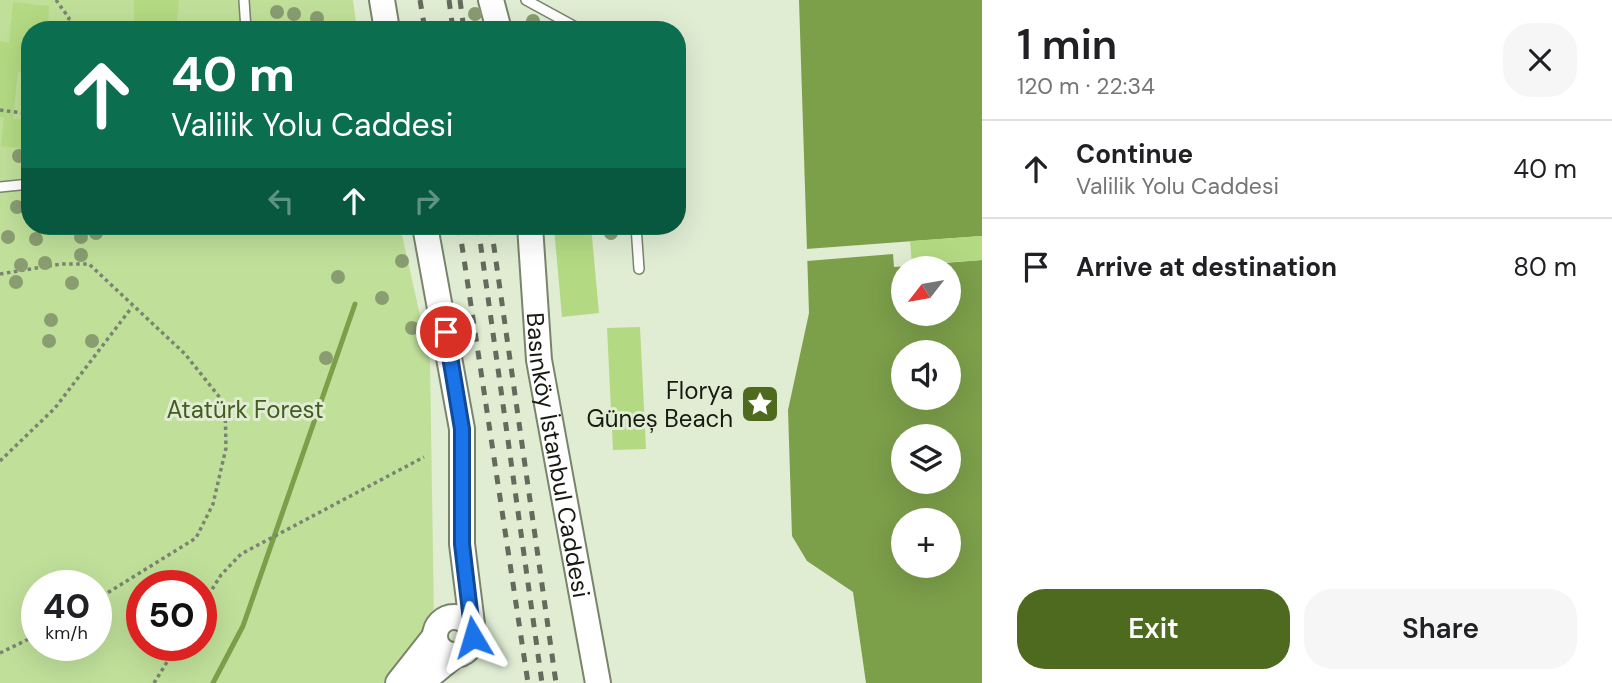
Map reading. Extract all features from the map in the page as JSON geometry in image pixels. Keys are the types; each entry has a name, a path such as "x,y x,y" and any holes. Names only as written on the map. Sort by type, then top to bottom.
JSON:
{"main road":[{"path":"382,0 386,21"},
{"path":"491,0 497,21"},
{"path":"421,683 455,655 470,647 473,632 462,544 462,429 427,235"},
{"name":"Basınköy İstanbul Caddesi","path":"531,235 539,360 598,683"},
{"path":"455,655 438,648 440,628 456,584 462,544"},
{"path":"398,683 440,628 462,618 473,632"}],"lane":[{"path":"244,0 245,21"},
{"path":"526,0 565,21"},
{"path":"0,187 21,185"},
{"path":"637,235 639,269"}],"path":[{"path":"57,0 69,18 68,21"},
{"path":"0,110 21,113"},
{"path":"0,274 61,264 89,264 185,354 225,404 226,448 213,504 196,538 112,590"},
{"path":"0,461 55,408 132,307"},
{"path":"217,581 241,554 424,457"},
{"path":"0,653 21,643"},
{"path":"154,683 168,661"}],"green space":[{"name":"Atatürk Forest","path":"0,0 353,0 356,21 21,21 21,235 402,235 430,360 434,621 383,683 0,683"}],"shaded area":[{"path":"799,0 982,0 982,683 866,683 853,592 807,561 792,536 788,410 809,313"}],"pier":[{"path":"982,236 982,260 961,262 961,256 893,254 807,261 806,249"}],"building":[{"path":"134,0 179,0 177,21 134,21"},
{"path":"13,2 49,6 48,21 21,21 21,73 18,72 13,119 21,119 21,148 1,146 4,118 0,117 0,41 9,43"},
{"path":"555,235 592,235 599,313 562,317"},
{"path":"982,236 982,260 961,262 961,256 911,256 910,241"},
{"path":"640,327 646,449 613,450 607,328"}],"waterway":[{"path":"213,683 243,626 355,304"}],"railway":[{"path":"420,0 424,21"},
{"path":"449,0 452,21"},
{"path":"460,0 463,21"},
{"path":"460,235 528,683"},
{"path":"479,235 542,683"},
{"path":"492,235 556,683"}],"place":[{"name":"Florya Güneș Beach","path":"760,404"}],"route":[{"path":"446,332 462,429 462,544 473,637"}]}
